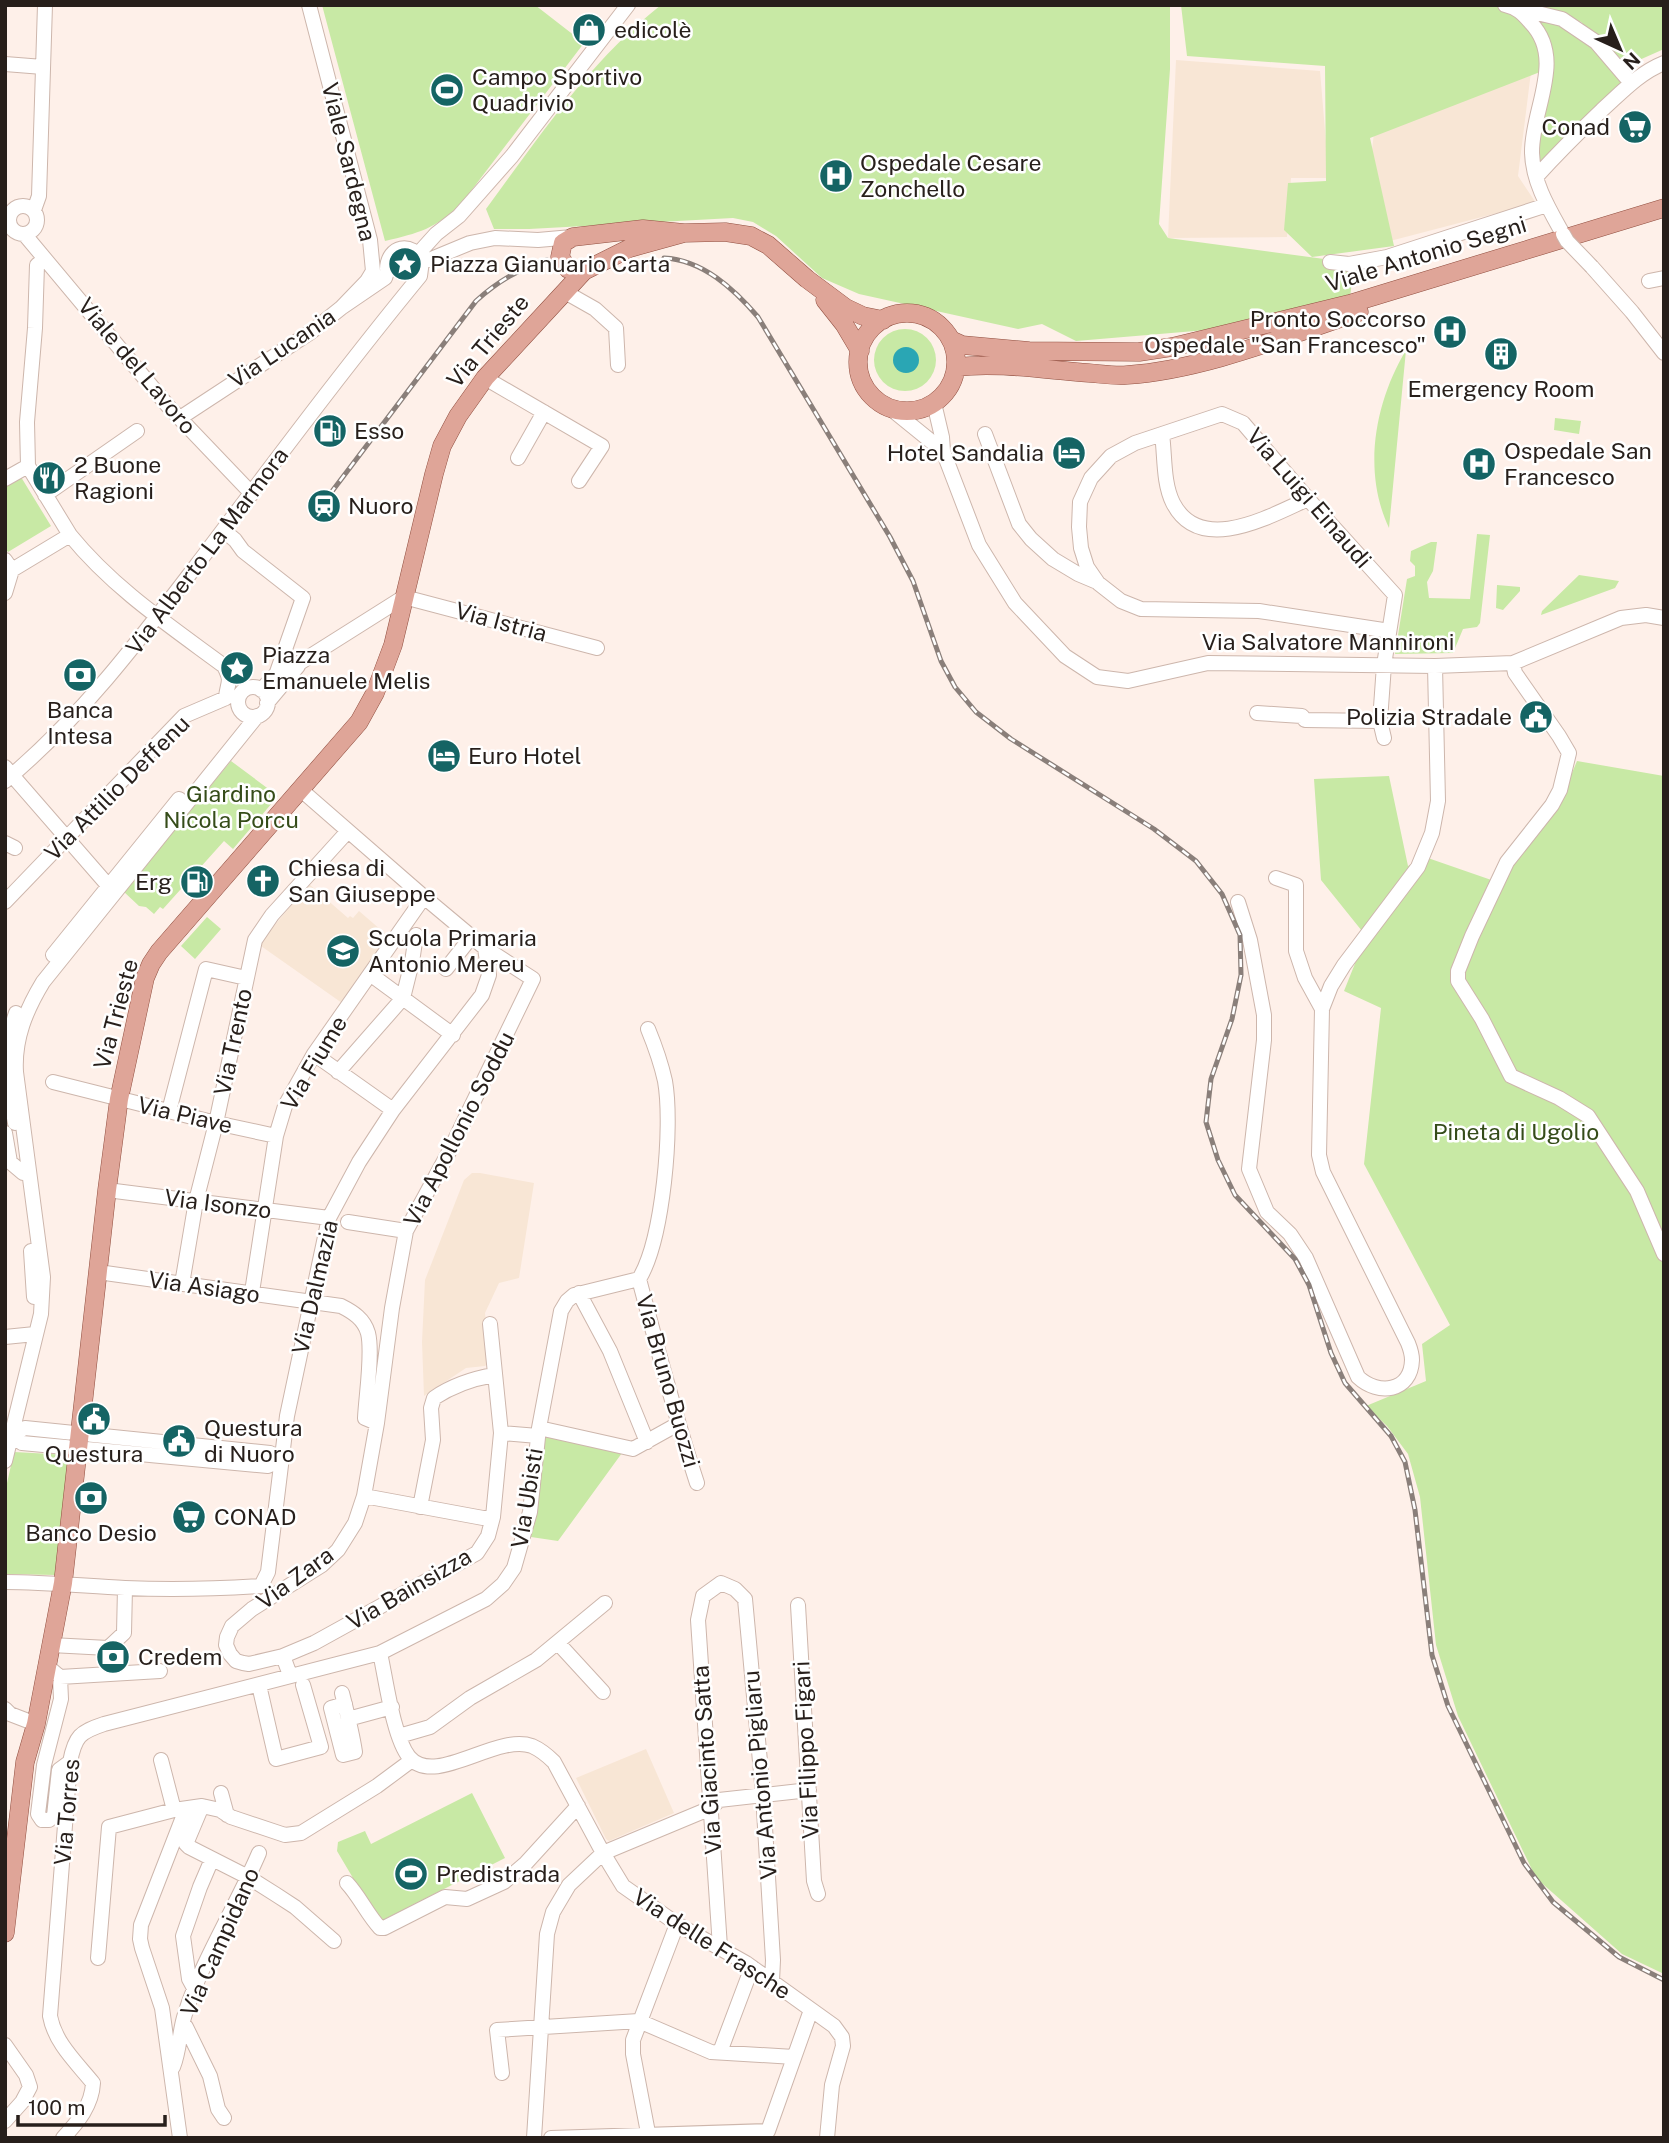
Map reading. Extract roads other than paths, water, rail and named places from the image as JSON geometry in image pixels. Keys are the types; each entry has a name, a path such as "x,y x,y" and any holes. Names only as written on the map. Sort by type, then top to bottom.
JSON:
{"main road":[{"name":"Viale Antonio Segni","path":"951,340 962,345 1028,351 1139,352 1172,347 1349,304 1664,208"},
{"name":"Viale Antonio Segni","path":"956,367 983,365 1124,375 1182,367 1496,268 1664,219"},
{"path":"684,233 630,248 578,272 568,269 560,257 563,243 578,237 643,229 684,233 725,232 751,236 768,245 846,308 863,316 883,320"},
{"path":"578,237 591,242 595,250 595,259 587,269"},
{"name":"Via Trieste","path":"560,257 560,296"},
{"name":"Via Trieste","path":"5,1933 25,1762 53,1671 51,1645 63,1583 119,1099 145,978 159,952 359,722 387,666 442,446 458,416 485,378 587,269"},
{"path":"807,279 844,324 860,351"},
{"path":"916,314 936,323 951,340 956,367 949,387 934,403 913,411 890,408 880,403 864,385 860,374 860,351 864,338 883,320 893,316 916,314"}],"street":[{"path":"34,211 39,196 45,5"},
{"name":"Viale Sardegna","path":"309,5 370,240 373,271 341,308"},
{"path":"420,256 436,234 458,216 512,156 628,5"},
{"path":"1511,6 1562,19 1596,42 1632,83"},
{"path":"1511,6 1541,33 1548,56 1532,152 1535,177 1547,205 1567,241 1632,312 1664,353"},
{"path":"1535,177 1632,83 1664,63"},
{"path":"5,64 43,67"},
{"path":"1330,262 1349,264 1387,257 1547,205"},
{"path":"26,206 34,211 36,228 25,235 12,230 7,217 17,207 26,206"},
{"path":"458,216 460,231 474,246"},
{"name":"Viale del Lavoro","path":"25,235 180,418 252,494"},
{"path":"387,273 389,257 397,250 408,248 429,260 495,238 538,240 578,237"},
{"path":"370,240 387,273 400,284 409,284 474,246"},
{"path":"538,240 551,245 560,257"},
{"path":"418,278 423,265 420,256"},
{"path":"45,259 37,265 36,274 35,328 27,422 28,466 70,535 89,558 122,589 261,694 264,711 242,709"},
{"name":"Via Lucania","path":"180,418 311,332 387,273"},
{"name":"Via Alberto La Marmora","path":"8,775 81,709 113,673 252,494 327,391 418,278"},
{"path":"560,296 595,309 616,328 618,365"},
{"path":"485,378 601,446 579,481"},
{"name":"Via Salvatore Mannironi","path":"934,403 943,450 979,545 1015,603 1065,656 1097,677 1128,681 1208,663 1435,666 1513,663 1621,618 1663,615"},
{"path":"890,408 943,450"},
{"path":"518,458 544,412"},
{"name":"Via Luigi Einaudi","path":"1382,630 1259,611 1141,609 1121,601 1098,583 1087,567 1081,548 1080,502 1091,478 1111,456 1135,443 1222,414 1243,423 1395,595"},
{"path":"45,495 137,431"},
{"path":"1162,434 1168,486 1174,504 1187,519 1203,528 1222,530 1241,527 1308,499"},
{"path":"985,435 1019,524 1053,559 1098,583"},
{"path":"5,479 28,466"},
{"path":"223,530 243,551 303,598 277,673 261,694"},
{"path":"5,593 8,565 70,535"},
{"path":"1381,665 1395,595"},
{"path":"1384,738 1380,720 1382,630 1388,602 1395,595"},
{"path":"5,1461 8,1435 41,1314 43,1277 16,1072 21,1028 30,1003 111,890 226,745 242,709 239,696 261,694 301,662 404,597"},
{"name":"Via Istria","path":"404,597 597,648"},
{"path":"277,673 301,662"},
{"path":"1513,663 1515,673 1569,753 1560,790 1516,850 1497,882 1458,971 1458,981 1482,1019 1511,1076 1559,1098 1588,1116 1637,1191 1664,1254"},
{"path":"224,666 242,709"},
{"path":"1238,902 1250,940 1264,1016 1264,1040 1250,1169 1267,1212 1290,1234 1306,1258 1357,1377 1367,1386 1391,1389 1409,1374 1412,1359 1409,1343 1323,1172 1319,1155 1322,1009 1331,986 1344,965 1418,867 1432,833 1438,801 1435,666"},
{"name":"Via Attilio Deffenu","path":"5,902 184,716 242,709"},
{"path":"1257,713 1303,716 1305,720 1380,720"},
{"path":"8,775 111,890"},
{"path":"300,789 485,948"},
{"name":"Via Trento","path":"182,1284 196,1202 256,940 264,925 348,831"},
{"path":"1276,878 1296,886 1296,951 1305,978 1322,1009"},
{"path":"35,1334 23,1173 8,1088 9,1032 18,1007 34,978 111,890"},
{"name":"Via Fiume","path":"252,1292 276,1136 285,1105 314,1054 424,898"},
{"path":"338,1072 403,998 412,962 415,935"},
{"path":"446,969 472,936"},
{"name":"Via Dalmazia","path":"125,1588 204,1589 261,1586 268,1572 287,1416 329,1218 359,1162 393,1110 482,995 489,975 485,948"},
{"name":"Via Apollonio Soddu","path":"377,1423 391,1308 407,1231 450,1150 533,979 485,948"},
{"path":"169,1111 206,969 246,978"},
{"path":"370,974 453,1035"},
{"path":"5,1017 18,1007"},
{"name":"Via Bruno Buozzi","path":"579,1293 639,1279 647,1266 665,1174 668,1119 663,1072 648,1029"},
{"path":"314,1054 393,1110"},
{"name":"Via Piave","path":"53,1082 276,1136"},
{"path":"5,1133 10,1161 23,1173"},
{"name":"Via Isonzo","path":"107,1190 329,1218"},
{"path":"348,1222 407,1231"},
{"name":"Via Asiago","path":"97,1272 252,1292 310,1303"},
{"name":"Via Bruno Buozzi","path":"639,1279 678,1424 697,1483"},
{"path":"579,1293 610,1351 647,1441"},
{"name":"Via Ubisti","path":"380,1653 486,1599 503,1584 514,1568 530,1512 538,1432 561,1311 567,1301 579,1293"},
{"path":"310,1303 341,1306 358,1315 368,1332 365,1418 377,1423"},
{"name":"Via Bainsizza","path":"283,1656 314,1643 477,1553 488,1536 493,1517 501,1433 490,1324"},
{"path":"5,1337 35,1334"},
{"path":"420,1507 432,1440 431,1408 434,1398 471,1379 494,1375"},
{"name":"Via Zara","path":"283,1656 249,1664 236,1661 226,1645 227,1637 232,1626 252,1609 322,1565 338,1550 355,1522 363,1496 377,1423"},
{"path":"501,1433 538,1432 633,1449 678,1424"},
{"path":"8,1435 22,1443 142,1440 235,1456"},
{"path":"78,1440 142,1455 235,1456 270,1453 281,1460"},
{"path":"142,1440 142,1455"},
{"path":"363,1496 483,1518 493,1517"},
{"path":"5,1582 125,1588 124,1633 108,1648 51,1645"},
{"name":"Via Antonio Pigliaru","path":"721,1583 735,1589 745,1599 764,1794 772,1981"},
{"name":"Via Giacinto Satta","path":"720,1947 698,1620 703,1596 721,1583"},
{"path":"399,1735 430,1727 470,1698 536,1660 604,1603"},
{"name":"Via Filippo Figari","path":"798,1605 814,1881 818,1894"},
{"path":"558,1643 603,1692"},
{"path":"98,1958 109,1827 196,1807 219,1810 285,1835 301,1833 377,1786 412,1760 399,1735 380,1653"},
{"name":"Via Torres","path":"63,2138 88,2106 93,2083 58,2040 50,2016 73,1744 88,1729 380,1653"},
{"path":"283,1656 290,1675"},
{"path":"70,1762 59,1770 54,1816 50,1820 42,1820 38,1814 44,1765 61,1699 53,1671 160,1671"},
{"path":"259,1685 276,1759 321,1747 303,1685"},
{"path":"345,1706 392,1707"},
{"path":"5,1709 10,1714 36,1724"},
{"name":"Via delle Frasche","path":"412,1760 425,1767 442,1766 503,1745 517,1743 544,1752 554,1762 623,1886 677,1924 752,1967 834,2026 842,2037 843,2046 832,2085 827,2138"},
{"path":"161,1760 174,1810"},
{"path":"534,2138 547,1934 553,1912 569,1885 603,1853 711,1808 719,1800 809,1790"},
{"path":"221,1793 229,1816"},
{"path":"347,1883 358,1894 373,1921 380,1928 384,1928 445,1897 467,1899 504,1882 526,1863 579,1806"},
{"path":"196,1807 186,1844 248,1877 295,1907 334,1941"},
{"path":"180,2138 162,2008 140,1939 141,1925 183,1817 196,1807"},
{"name":"Via Campidano","path":"172,2072 178,2056 183,2024 195,1990 259,1853"},
{"path":"195,1990 189,1979 183,1936 212,1859"},
{"path":"649,2136 633,2054 633,2040 677,1924"},
{"path":"720,2052 752,1967"},
{"path":"551,2138 768,2131 811,2010"},
{"path":"502,2073 497,2030 542,2026 639,2021 711,2052 794,2057"},
{"path":"183,2024 210,2076 218,2109 225,2118"},
{"path":"5,2045 26,2074 30,2087 22,2102 5,2121"}],"water":[{"path":"906,347 915,351 919,360 915,369 906,373 897,369 893,360 897,351"}],"railway":[{"path":"664,258 692,264 705,270 739,296 758,317 890,537 913,581 941,661 955,687 976,712 1011,739 1154,829 1196,861 1222,894 1240,935 1241,975 1232,1019 1211,1079 1206,1122 1218,1160 1235,1195 1295,1259 1309,1285 1331,1353 1345,1383 1391,1436 1405,1462 1415,1510 1432,1655 1448,1706 1524,1863 1553,1902 1619,1957 1664,1980"},
{"path":"330,494 476,301 509,276 547,260"}],"place":[{"name":"edicolè","path":"589,30"},
{"name":"Campo Sportivo Quadrivio","path":"447,90"},
{"name":"Conad","path":"1635,127"},
{"name":"Ospedale Cesare Zonchello","path":"836,176"},
{"name":"Piazza Gianuario Carta","path":"405,264"},
{"name":"Pronto Soccorso Ospedale \"San Francesco\"","path":"1450,332"},
{"name":"Emergency Room","path":"1501,354"},
{"name":"Esso","path":"330,431"},
{"name":"Hotel Sandalia","path":"1069,453"},
{"name":"Ospedale San Francesco","path":"1479,464"},
{"name":"2 Buone Ragioni","path":"49,478"},
{"name":"Nuoro","path":"324,506"},
{"name":"Piazza Emanuele Melis","path":"237,668"},
{"name":"Banca Intesa","path":"80,675"},
{"name":"Polizia Stradale","path":"1536,717"},
{"name":"Euro Hotel","path":"444,756"},
{"name":"Chiesa di San Giuseppe","path":"263,881"},
{"name":"Erg","path":"197,882"},
{"name":"Scuola Primaria Antonio Mereu","path":"343,951"},
{"name":"Questura","path":"94,1419"},
{"name":"Questura di Nuoro","path":"179,1441"},
{"name":"Banco Desio","path":"91,1498"},
{"name":"CONAD","path":"189,1517"},
{"name":"Credem","path":"113,1657"},
{"name":"Predistrada","path":"411,1874"}],"park label":[{"name":"Giardino Nicola Porcu","path":"231,807"},
{"name":"Pineta di Ugolio","path":"1516,1132"}]}
